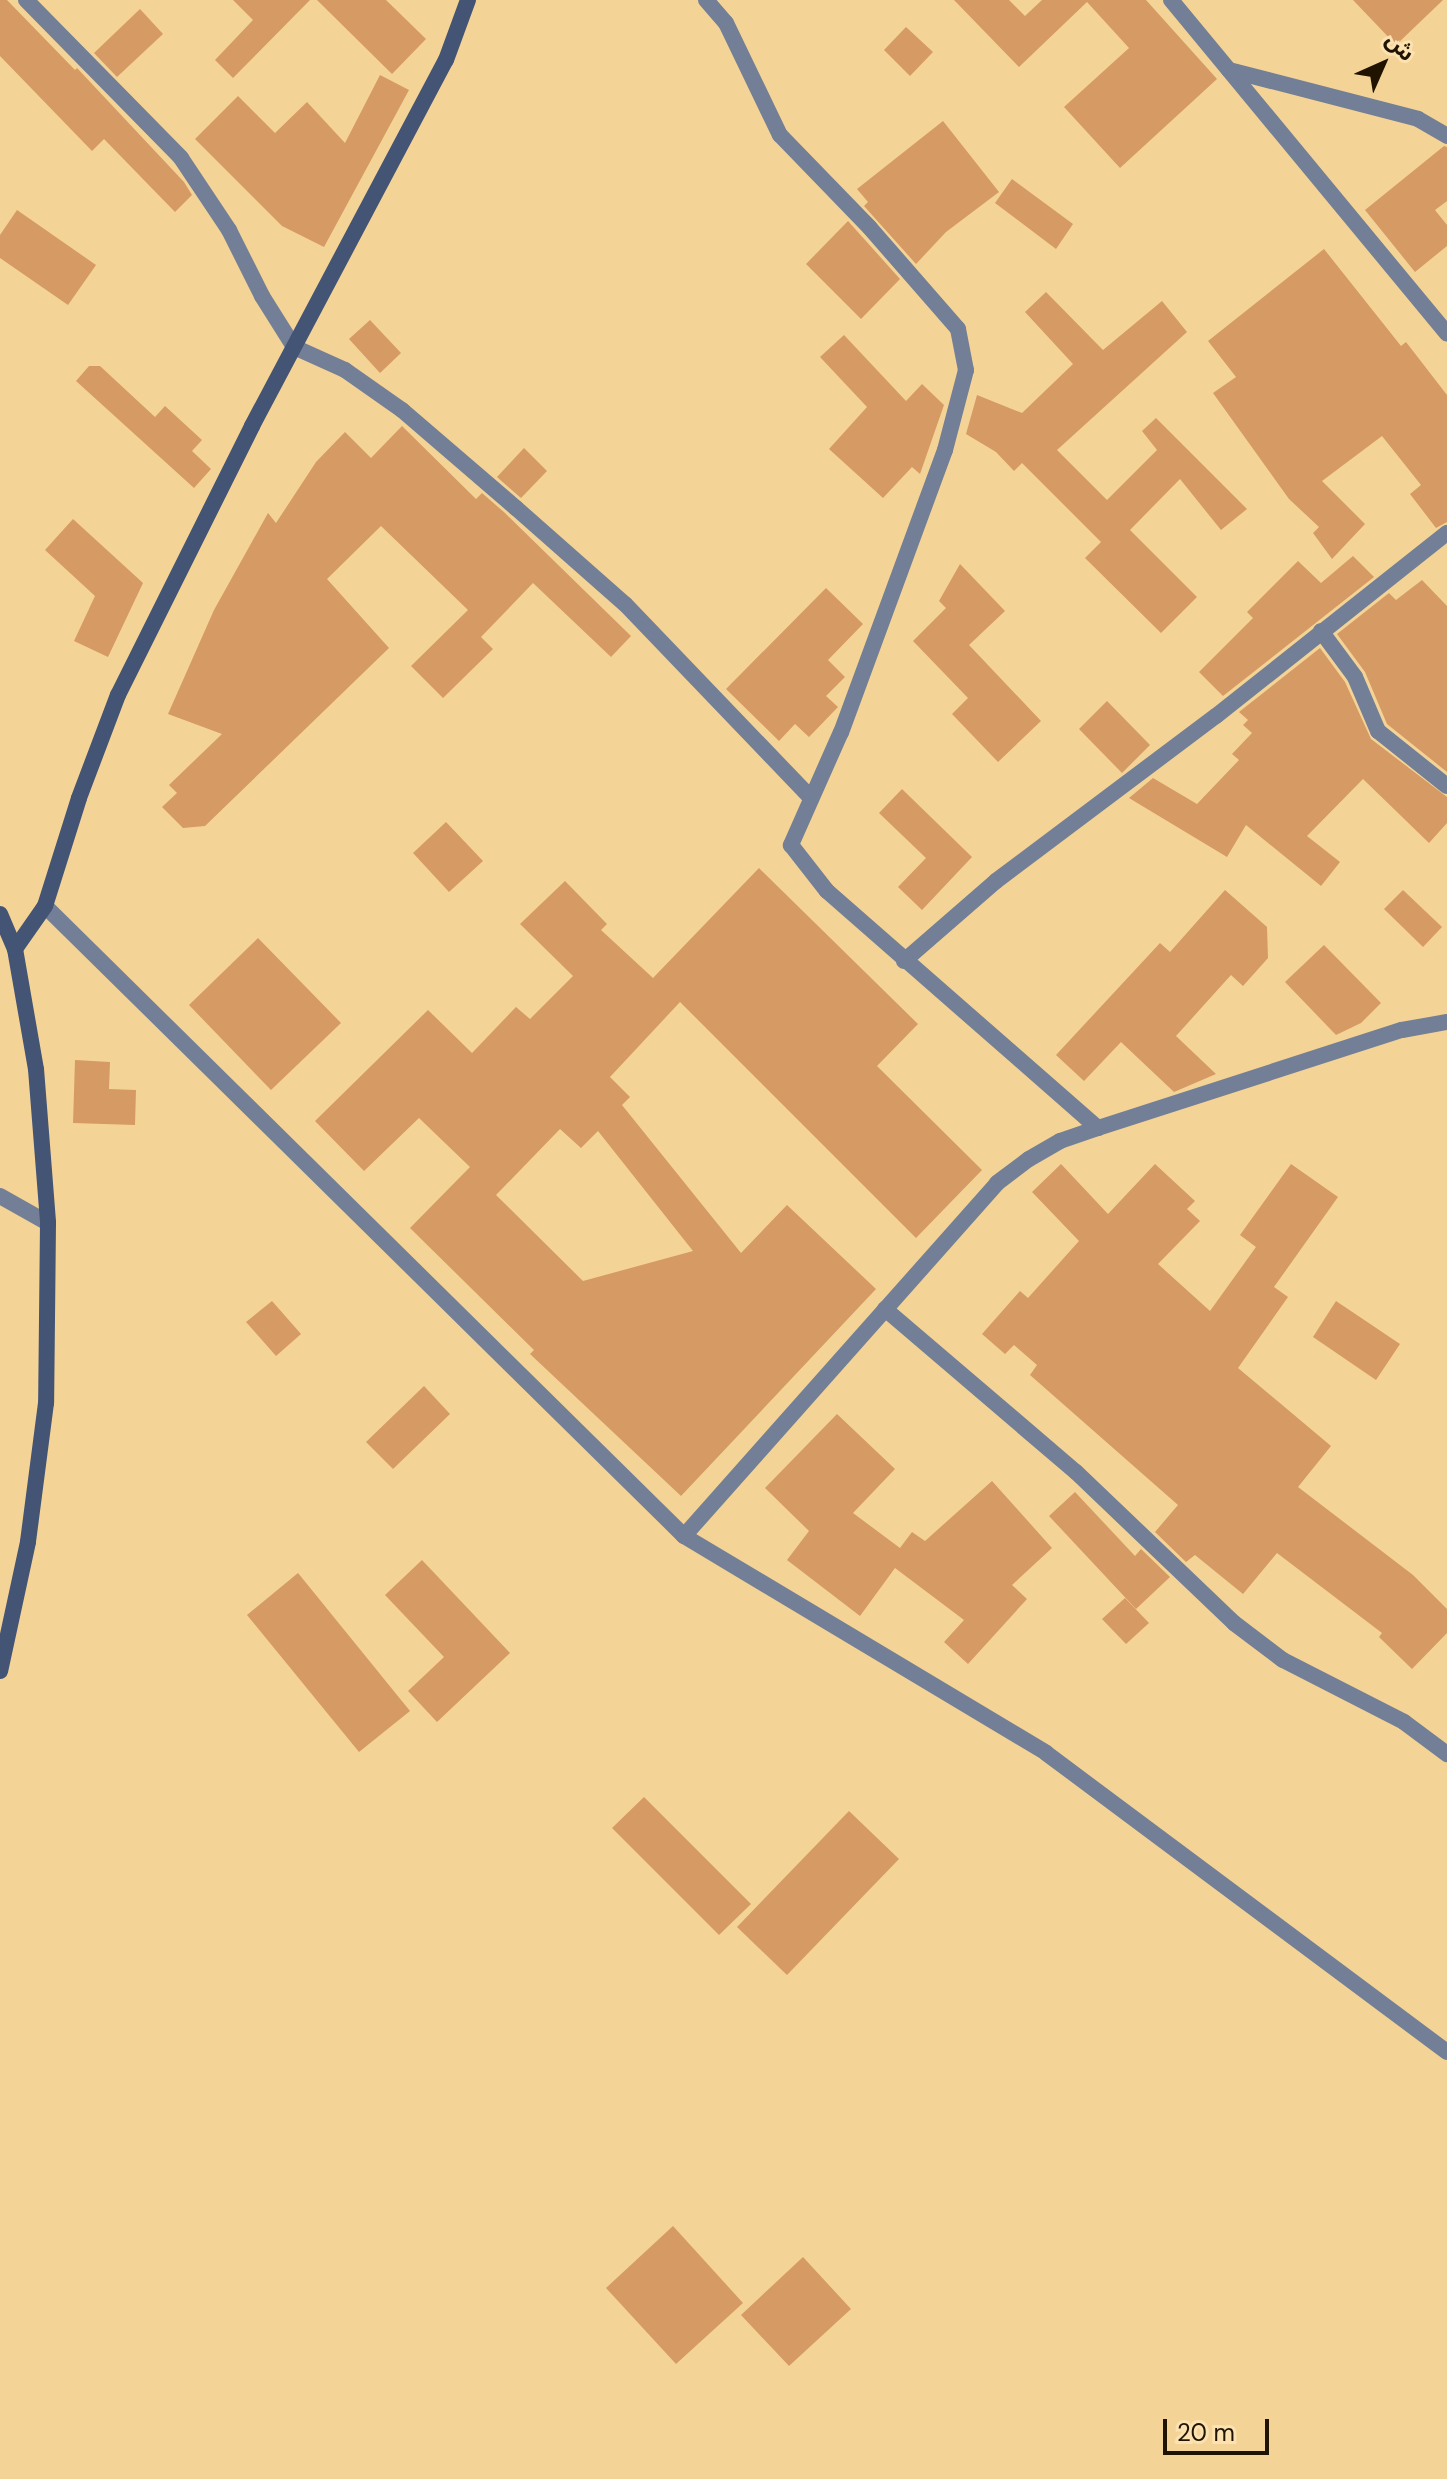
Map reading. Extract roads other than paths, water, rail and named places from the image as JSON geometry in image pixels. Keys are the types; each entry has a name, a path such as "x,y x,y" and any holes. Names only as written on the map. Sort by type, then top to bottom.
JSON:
{"street":[{"path":"26,0 181,158 229,230 262,296 294,347 345,370 402,410 504,498 625,604 811,798"},
{"path":"15,949 45,906 79,798 118,695 294,347 446,60 468,0"},
{"path":"706,0 726,23 780,135 870,228 958,329 966,370 945,450 841,732 791,845 827,891 1098,1128"},
{"path":"1171,0 1447,334"},
{"path":"1229,70 1418,119 1447,136"},
{"path":"904,961 996,881 1216,716 1447,533"},
{"path":"1321,631 1355,677 1378,731 1447,786"},
{"path":"45,906 684,1536 1046,1753 1447,2052"},
{"path":"0,914 15,949 36,1069 48,1223 46,1403 28,1542 0,1671"},
{"path":"684,1536 997,1183 1060,1141 1402,1030 1447,1022"},
{"path":"0,1196 48,1223"},
{"path":"885,1309 1076,1472 1234,1623 1283,1660 1404,1722 1447,1754"}]}
